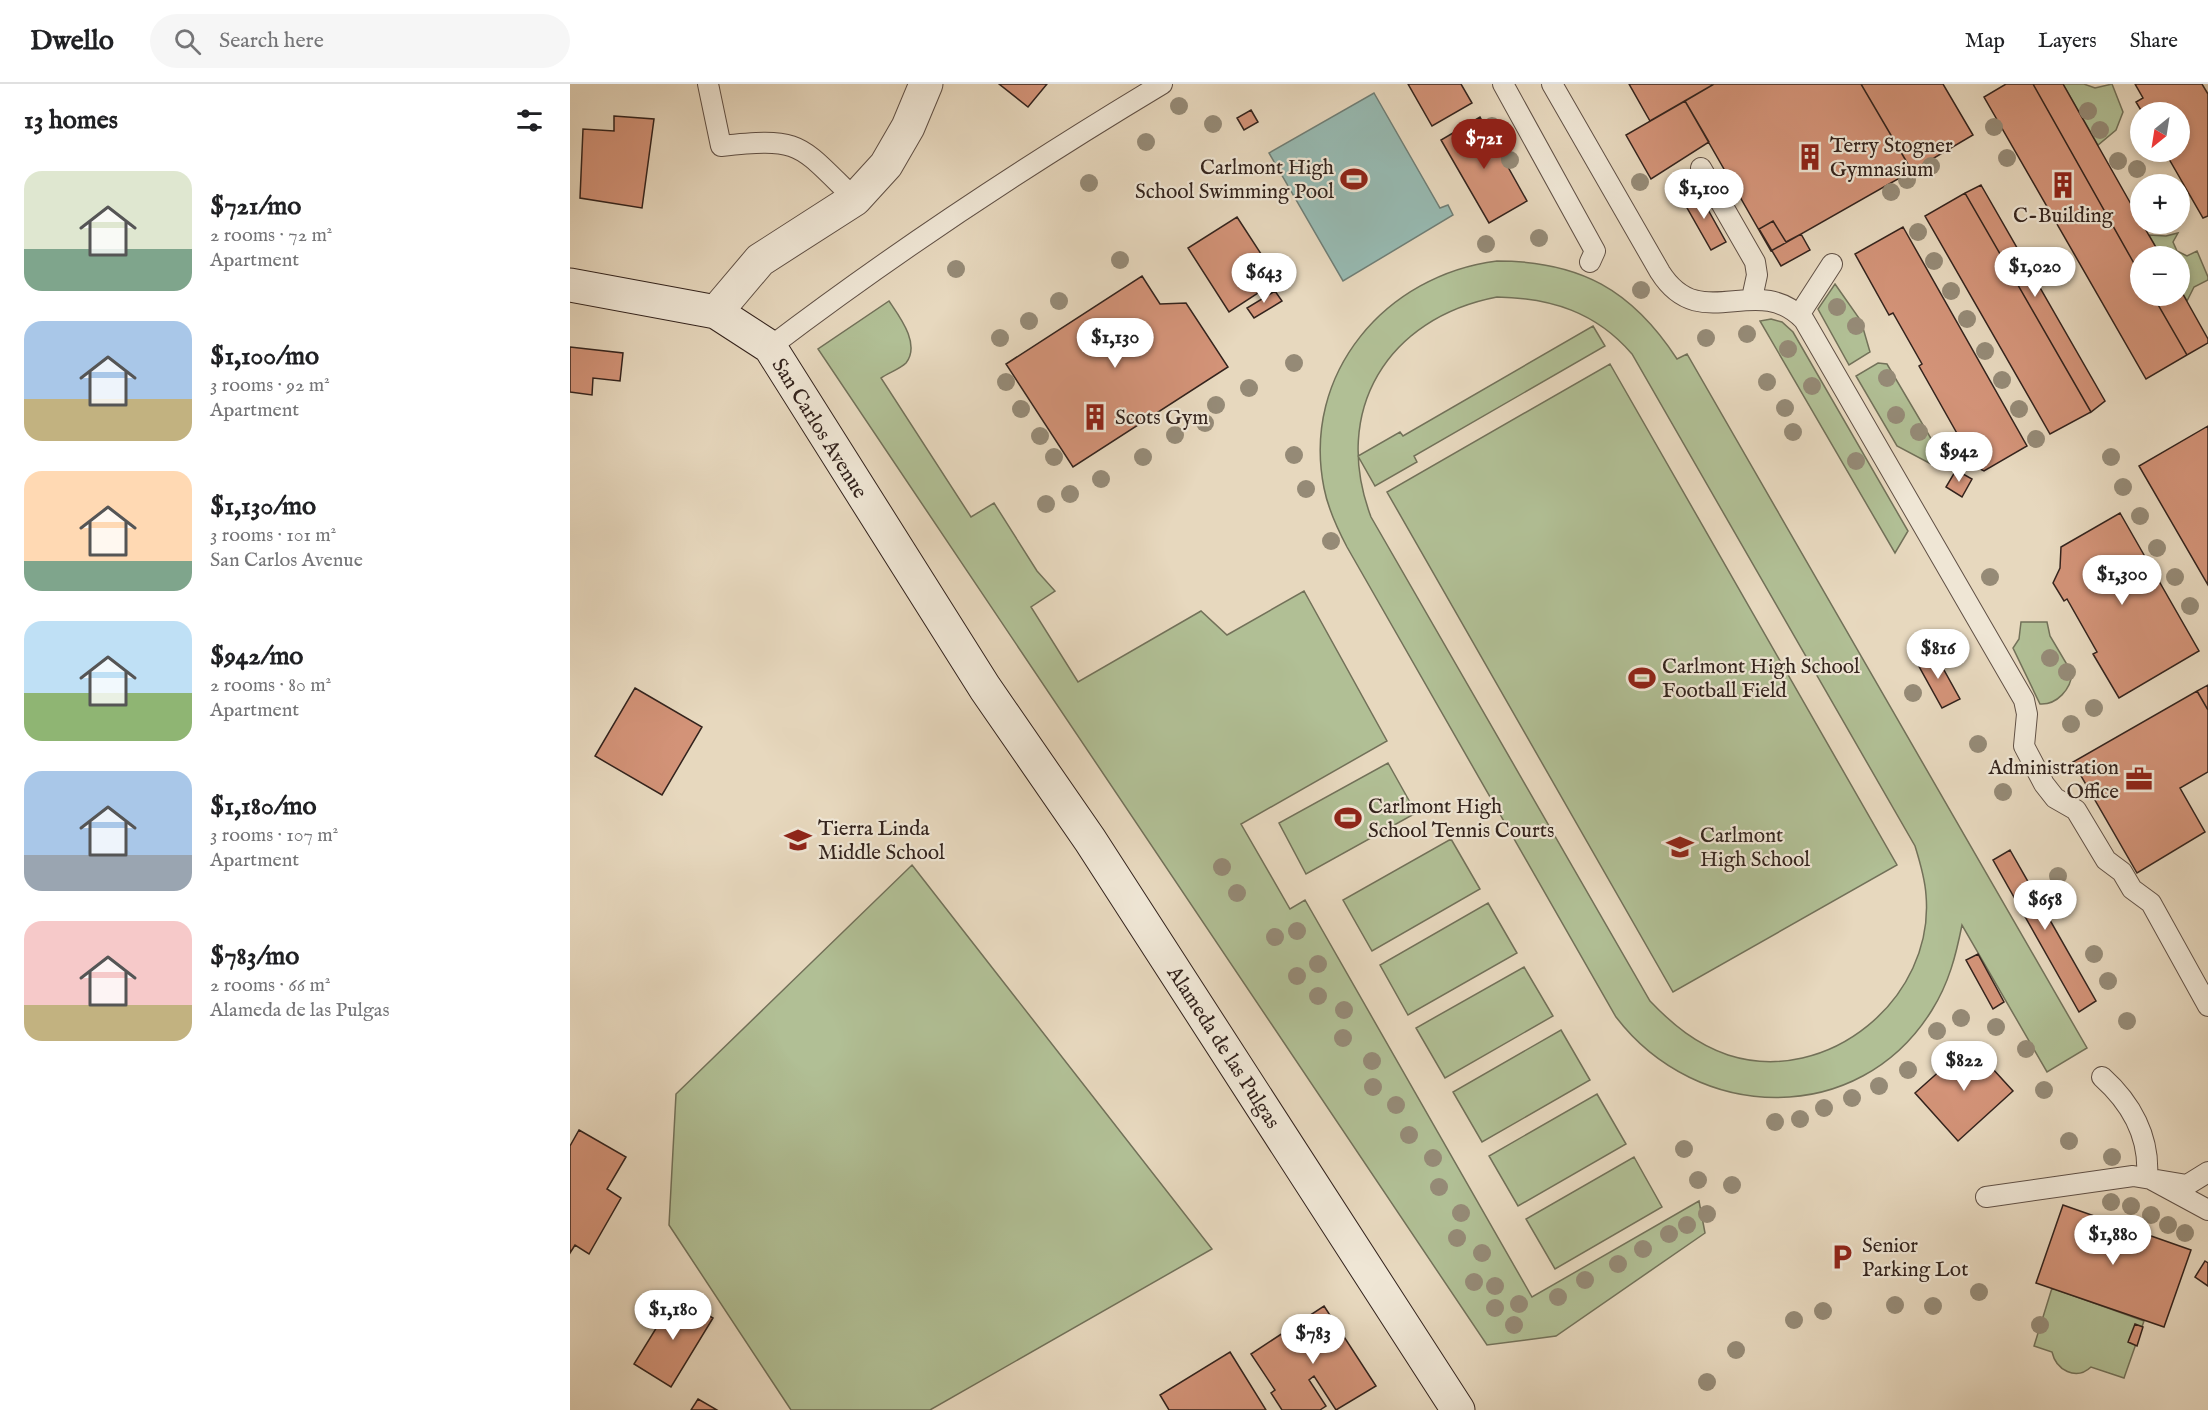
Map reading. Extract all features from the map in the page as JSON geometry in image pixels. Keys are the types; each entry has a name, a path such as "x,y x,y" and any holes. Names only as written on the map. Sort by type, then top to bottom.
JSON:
{"main road":[{"path":"716,312 760,260 855,199 886,165 908,127 926,84"},
{"name":"San Carlos Avenue","path":"570,285 716,312 770,347 985,688"},
{"name":"Alameda de las Pulgas","path":"985,688 1090,840 1458,1410"}],"lane":[{"path":"708,84 721,146 767,142 793,145 817,161 855,199"},
{"path":"770,347 893,257 1082,132 1162,84"},
{"path":"1503,84 1594,251 1590,262"},
{"path":"1552,84 1667,282 1688,297 1704,302 1719,304 1752,298 1784,303 1799,315 1875,439 2024,700 2027,714 2024,746 2044,784 2055,798 2076,810 2106,860 2122,872 2132,889 2151,903 2208,1006"},
{"path":"1701,168 1755,262 1757,275 1752,298"},
{"path":"1799,315 1832,264"},
{"path":"2102,1077 2130,1108 2142,1132 2147,1177"},
{"path":"1986,1197 2130,1176 2187,1185 2208,1172"},
{"path":"2147,1177 2208,1210"}],"green space":[{"path":"2063,84 2084,84 2095,88 2112,84 2123,112 2116,130 2098,145"},
{"path":"2177,234 2173,242 2175,246 2155,246 2149,235"},
{"path":"2197,251 2208,280 2194,287 2190,295 2190,254"},
{"path":"1497,261 1527,262 1579,274 1601,284 1642,315 1677,359 1687,354 2087,1048 2047,1072 1962,925 1943,990 1932,1010 1901,1049 1863,1076 1821,1092 1777,1098 1732,1092 1689,1077 1650,1052 1616,1017 1347,547 1333,518 1324,488 1320,446 1326,406 1339,369 1360,337 1387,309 1420,286 1457,270","holes":["1497,297 1554,304 1588,318 1618,340 1632,354 1915,846 1926,895 1924,933 1913,968 1894,999 1868,1026 1837,1046 1802,1058 1766,1062 1728,1055 1716,1051 1686,1033 1650,1001 1371,517 1360,478 1358,441 1364,406 1378,375 1398,348 1425,325 1458,308"]},
{"path":"1835,284 1861,321 1870,352 1849,365 1818,309"},
{"path":"889,301 907,330 911,347 906,363 881,378 971,517 994,503 1037,571 1055,591 1031,607 1078,682 1201,611 1227,635 1304,591 1387,741 1241,824 1290,909 1305,900 1532,1297 1699,1201 1705,1233 1556,1336 1487,1345 818,349"},
{"path":"1771,319 1782,322 1793,332 1908,531 1895,553 1760,321"},
{"path":"1593,326 1605,346 1414,456 1417,462 1375,486 1358,456 1400,432 1403,436"},
{"path":"1878,363 1887,364 1939,452 1931,464 1897,446 1856,376"},
{"name":"Carlmont High School Football Field","path":"1610,364 1897,865 1673,992 1387,492"},
{"path":"2021,622 2047,622 2050,636 2072,673 2066,690 2052,702 2040,704 2013,648 2019,639"},
{"name":"Carlmont High School Tennis Courts","path":"1388,763 1416,813 1306,874 1279,823"},
{"name":"Carlmont High School Tennis Courts","path":"1451,839 1480,889 1372,951 1343,900"},
{"path":"912,865 1212,1249 930,1410 791,1410 669,1225 676,1094"},
{"name":"Carlmont High School Tennis Courts","path":"1488,903 1517,953 1408,1015 1380,965"},
{"path":"1524,967 1553,1016 1445,1078 1416,1028"},
{"path":"1561,1030 1590,1080 1482,1142 1453,1092"},
{"path":"1597,1094 1626,1144 1518,1206 1489,1156"},
{"path":"1634,1157 1662,1207 1555,1269 1526,1219"},
{"path":"2052,1288 2144,1321 2124,1378 2091,1367 2079,1373 2067,1372 2058,1364 2052,1352 2034,1346"}],"water":[{"name":"Carlmont High School Swimming Pool","path":"1374,93 1440,208 1448,205 1453,215 1343,281 1269,153"}],"building":[{"path":"999,84 1047,84 1028,107"},
{"path":"1408,84 1461,84 1472,103 1432,126"},
{"path":"1629,84 1714,84 1650,121"},
{"name":"Terry Stogner Gymnasium","path":"1714,84 1861,84 1912,171 1771,251 1685,101"},
{"path":"1861,84 1943,84 1973,135 1912,171"},
{"name":"C-Building","path":"2006,84 2033,84 2130,256 2130,306 2159,306 2187,355 2146,379 1984,97"},
{"path":"2033,84 2063,84 2130,202 2130,234 2148,234 2155,246 2130,246 2130,256"},
{"path":"2135,84 2202,84 2208,94 2208,216 2203,218 2190,195 2190,174 2178,174 2171,162 2190,162 2190,102 2136,102 2143,98"},
{"path":"1685,101 1709,142 1651,179 1626,135"},
{"path":"1251,110 1258,122 1244,130 1237,118"},
{"path":"614,116 654,119 642,208 580,198 583,129 614,131"},
{"path":"1480,117 1527,201 1489,223 1441,140"},
{"path":"1981,185 2105,401 2091,412 1965,193"},
{"path":"1697,190 1726,242 1711,250 1682,199"},
{"path":"1965,193 2091,412 2050,434 1925,216"},
{"path":"1237,217 1278,280 1229,312 1188,248"},
{"path":"1773,221 1786,242 1801,234 1810,250 1781,266 1759,229"},
{"path":"1903,227 2027,446 1984,471 1976,467 1919,366 1922,364 1893,313 1889,315 1855,254"},
{"name":"Scots Gym","path":"1142,276 1160,304 1186,303 1228,367 1073,467 1006,364"},
{"path":"1275,291 1282,301 1254,318 1247,308"},
{"path":"2159,306 2190,306 2208,343 2187,355"},
{"path":"570,347 623,353 620,381 593,378 592,395 570,392"},
{"path":"2208,426 2208,585 2139,466"},
{"path":"1956,470 1972,479 1962,497 1946,487"},
{"path":"2120,513 2199,651 2119,698 2093,654 2097,652 2067,599 2064,601 2053,583 2060,568 2061,547"},
{"path":"1934,652 1960,699 1942,708 1916,661"},
{"path":"2208,685 2208,710 2197,691"},
{"path":"635,688 702,727 662,795 595,756"},
{"name":"Administration Office","path":"2197,691 2208,710 2208,772 2180,788 2205,832 2137,873 2073,762"},
{"path":"2010,850 2096,1001 2079,1012 1993,860"},
{"path":"1978,954 2004,1002 1993,1009 1966,960"},
{"path":"1970,1044 2013,1091 1958,1141 1915,1093"},
{"path":"579,1130 626,1157 607,1189 621,1198 589,1254 575,1245 570,1253 570,1146"},
{"path":"2063,1205 2191,1250 2164,1327 2036,1283"},
{"path":"2205,1261 2208,1263 2208,1286 2195,1277"},
{"path":"676,1296 713,1318 671,1387 634,1364"},
{"path":"1324,1306 1376,1386 1336,1410 1314,1376 1309,1380 1326,1406 1320,1410 1282,1410 1271,1393 1275,1390 1251,1354"},
{"path":"2135,1324 2143,1327 2137,1346 2128,1342"},
{"path":"1230,1352 1266,1410 1169,1410 1160,1395"},
{"path":"698,1399 717,1410 691,1410"}],"place":[{"name":"Terry Stogner Gymnasium","path":"1810,157"},
{"name":"Carlmont High School Swimming Pool","path":"1354,179"},
{"name":"C-Building","path":"2063,185"},
{"name":"Scots Gym","path":"1095,417"},
{"name":"Carlmont High School Football Field","path":"1642,678"},
{"name":"Administration Office","path":"2139,779"},
{"name":"Carlmont High School Tennis Courts","path":"1348,818"},
{"name":"Tierra Linda Middle School","path":"798,840"},
{"name":"Carlmont High School","path":"1680,847"},
{"name":"Senior Parking Lot","path":"1842,1257"}]}
